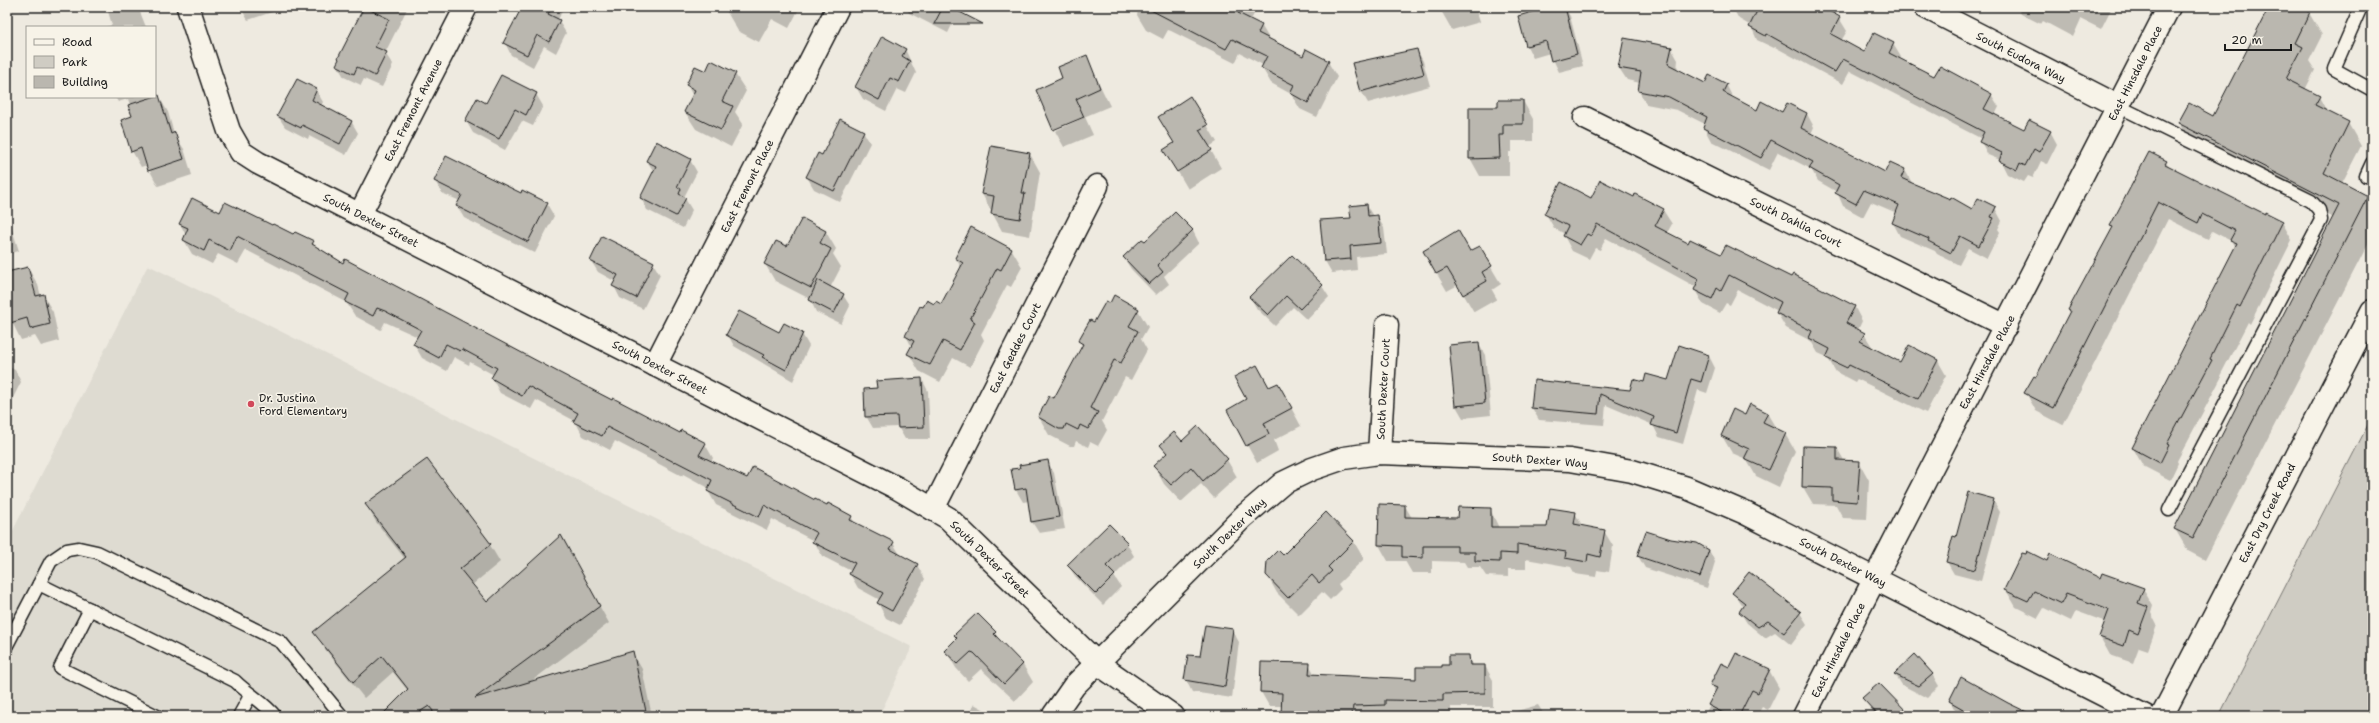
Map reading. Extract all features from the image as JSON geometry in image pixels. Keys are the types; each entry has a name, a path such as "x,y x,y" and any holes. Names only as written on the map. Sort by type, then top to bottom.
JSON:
{"street":[{"name":"South Dexter Street","path":"188,7 228,130 241,152 258,163 898,488 933,509 971,539 1097,663 1173,716"},
{"name":"East Fremont Avenue","path":"360,214 466,7"},
{"name":"East Fremont Place","path":"655,365 838,7"},
{"name":"South Eudora Way","path":"1924,7 2118,106"},
{"name":"East Hinsdale Place","path":"1804,716 2169,7"},
{"name":"South Dahlia Court","path":"1585,118 2006,326"},
{"name":"East Geddes Court","path":"933,509 1097,186"},
{"name":"East Dry Creek Road","path":"2162,716 2372,311"},
{"name":"South Dexter Court","path":"1379,453 1387,325"},
{"name":"South Dexter Way","path":"1053,716 1074,686 1243,517 1283,483 1312,469 1344,458 1379,453 1570,460 1632,471 1687,488 1745,513 2145,716"}],"lane":[{"path":"2361,7 2334,69 2372,90"},
{"path":"2118,106 2311,201 2319,210 2321,220 2169,510"},
{"path":"2366,176 2372,164"},
{"path":"7,644 51,561 67,550 79,548 97,552 281,642 342,716"},
{"path":"39,584 236,681 250,696 265,704 275,716"},
{"path":"90,609 60,668 157,716"},
{"path":"239,716 250,696"}],"shaded area":[{"name":"Dr. Justina Ford Elementary","path":"148,265 912,647 879,716 22,716 7,708 7,542"}],"green space":[{"path":"2372,417 2372,716 2219,716"}],"building":[{"path":"364,7 389,19 375,47 387,52 375,76 357,67 354,74 336,65 339,59 338,58"},
{"path":"522,7 552,7 548,14 560,20 549,42 537,35 527,55 503,43"},
{"path":"943,7 950,7 983,24 934,24"},
{"path":"1145,7 1241,7 1238,13 1262,25 1258,33 1303,56 1306,49 1329,61 1308,103 1290,93 1294,85 1261,68 1267,56 1232,39 1226,49"},
{"path":"1550,7 1565,7 1577,54 1551,61 1546,41 1526,46 1518,16"},
{"path":"1759,7 1822,7 1840,17 1831,34 1864,52 1874,33 1894,43 1889,53 1934,76 1940,66 1992,94 1984,109 2024,129 2029,120 2051,131 2039,152 2034,149 2025,166 2020,163 2017,170 1999,161 2002,153 1979,142 1984,132 1843,59 1835,72 1767,34 1766,36 1749,27"},
{"path":"2269,7 2301,7 2310,12 2295,43 2303,47 2286,79 2320,96 2315,105 2349,122 2324,173 2368,196 2193,538 2174,529 2339,205 2178,123 2189,103 2213,116"},
{"path":"882,36 906,49 902,56 910,61 899,82 890,78 879,100 855,87"},
{"path":"1624,38 1672,47 1668,64 1705,83 1709,75 1727,84 1723,92 1757,110 1761,101 1782,112 1787,103 1807,113 1801,128 1885,172 1890,162 1905,169 1901,178 1950,199 1951,197 1972,209 1978,198 1996,207 1991,217 1994,218 1979,246 1960,236 1951,253 1928,241 1929,239 1892,223 1899,205 1864,190 1856,204 1835,193 1839,185 1809,168 1813,162 1771,140 1761,158 1703,128 1707,117 1669,97 1638,91 1641,72 1618,68"},
{"path":"1417,49 1424,74 1360,92 1352,63"},
{"path":"1087,55 1100,88 1076,99 1084,117 1053,130 1036,90 1062,78 1058,67"},
{"path":"711,60 736,73 722,101 733,106 721,130 684,112 695,90 686,85 695,66 706,71"},
{"path":"501,75 537,93 526,115 515,109 499,139 465,121 477,98 486,103"},
{"path":"297,79 317,89 312,100 352,121 340,144 302,125 301,128 277,116"},
{"path":"159,95 171,134 175,132 184,159 148,171 141,148 131,152 121,120 132,116 128,105 150,98 156,98 156,96"},
{"path":"1190,96 1208,125 1199,130 1212,150 1177,172 1163,150 1174,143 1158,117"},
{"path":"1498,100 1523,100 1523,124 1503,124 1503,135 1499,135 1500,158 1469,159 1469,107 1498,107"},
{"path":"840,119 864,131 834,191 806,177 818,153 822,155"},
{"path":"656,141 691,159 677,187 681,189 679,194 686,198 676,216 640,198 656,166 646,161"},
{"path":"991,146 1030,153 1022,193 1025,193 1020,219 991,214 994,196 981,194"},
{"path":"2149,152 2167,161 2165,164 2265,214 2265,212 2283,221 2240,307 2237,305 2210,359 2212,360 2167,444 2169,445 2160,463 2132,448 2237,243 2230,240 2235,231 2202,214 2198,223 2158,202 2053,408 2024,393 2034,376 2036,377 2070,311 2068,310 2113,227 2110,226"},
{"path":"446,156 521,193 522,190 548,203 528,242 456,206 462,195 434,181"},
{"path":"1600,180 1634,197 1635,194 1664,209 1655,226 1688,243 1690,239 1721,254 1726,245 1791,277 1793,274 1855,306 1846,323 1865,333 1860,341 1900,362 1909,345 1938,360 1918,399 1849,365 1847,368 1826,358 1830,349 1809,338 1812,331 1776,313 1781,302 1729,275 1721,291 1717,288 1712,299 1694,290 1699,279 1597,224 1591,236 1587,234 1580,245 1563,236 1568,226 1544,214 1561,182 1591,198"},
{"path":"192,198 220,212 225,202 272,225 273,224 293,234 295,232 314,241 312,244 343,263 345,259 612,400 613,398 680,433 681,430 706,443 699,455 747,478 753,467 815,500 827,505 828,503 852,516 850,520 894,542 890,549 918,564 892,611 877,603 883,593 849,574 855,563 812,542 817,533 764,505 759,517 707,491 712,480 675,461 674,462 607,427 602,436 573,422 578,413 528,386 522,396 491,378 497,368 462,349 460,351 446,344 439,358 413,344 421,330 377,308 373,316 345,302 349,294 237,236 230,251 209,240 204,251 183,240 188,228 179,224"},
{"path":"1367,204 1368,216 1378,215 1381,243 1350,246 1351,259 1324,261 1320,220 1351,218 1349,206"},
{"path":"1175,212 1193,230 1157,265 1163,272 1149,284 1123,257 1142,239 1145,241"},
{"path":"802,218 826,231 820,243 831,249 811,288 764,264 776,241 787,246"},
{"path":"971,227 1012,249 1001,270 997,268 970,319 975,322 960,350 943,341 930,365 907,354 914,341 905,336 920,306 923,307 927,300 934,304 936,301 941,304 963,263 955,258"},
{"path":"1458,230 1470,251 1480,246 1492,266 1482,272 1487,281 1463,295 1447,268 1436,274 1423,251"},
{"path":"602,236 654,262 636,298 612,286 618,275 590,261"},
{"path":"1292,255 1323,285 1300,309 1286,296 1268,315 1249,297"},
{"path":"28,267 36,296 44,294 50,324 30,329 27,318 10,323 7,312 7,272"},
{"path":"818,280 844,294 834,313 809,300"},
{"path":"1114,295 1139,309 1129,326 1138,331 1121,363 1114,360 1090,408 1098,412 1088,429 1080,425 1078,430 1066,424 1064,429 1059,429 1038,417 1049,396 1054,398 1083,344 1078,341 1090,320 1094,322 1106,301 1110,303"},
{"path":"739,311 779,332 784,323 803,333 786,370 762,357 764,355 726,335"},
{"path":"1479,342 1485,403 1455,406 1449,345"},
{"path":"1679,345 1709,355 1701,382 1691,379 1676,433 1651,425 1654,417 1600,394 1598,414 1531,408 1534,380 1630,390 1633,379 1644,382 1646,374 1668,380"},
{"path":"1257,365 1269,387 1278,383 1292,408 1264,423 1269,434 1246,446 1227,410 1246,399 1234,377"},
{"path":"922,378 924,427 898,428 897,416 865,417 864,389 877,388 876,381"},
{"path":"1750,404 1768,413 1763,422 1786,433 1769,470 1744,459 1749,449 1721,436 1733,409 1745,415"},
{"path":"1198,426 1228,459 1203,481 1191,467 1171,485 1153,466 1167,453 1160,445 1174,432 1182,441"},
{"path":"1803,446 1837,447 1837,460 1860,461 1857,502 1832,500 1832,488 1802,487"},
{"path":"427,459 491,544 460,569 487,602 561,535 600,606 475,698 633,651 647,716 432,716 433,711 429,706 413,716 381,716 408,689 382,656 353,682 313,632 406,557 365,504"},
{"path":"1048,460 1059,517 1031,522 1026,488 1015,490 1011,469 1020,468 1019,465"},
{"path":"1968,492 1994,499 1975,570 1946,562 1953,536 1956,537"},
{"path":"1379,504 1405,505 1405,517 1457,518 1458,507 1491,508 1491,527 1547,527 1550,508 1576,512 1574,524 1605,530 1600,557 1588,554 1587,562 1565,558 1566,552 1517,544 1517,554 1500,553 1500,562 1475,561 1475,552 1457,552 1457,546 1423,546 1423,558 1402,557 1402,546 1378,545"},
{"path":"1326,512 1354,541 1328,567 1332,571 1319,583 1312,575 1288,598 1266,575 1267,561 1278,550 1283,555"},
{"path":"1109,524 1128,543 1106,566 1115,575 1096,594 1067,565"},
{"path":"1646,531 1671,539 1697,543 1709,550 1700,577 1637,556"},
{"path":"2027,551 2047,561 2050,554 2100,578 2102,573 2144,588 2138,603 2148,607 2138,634 2129,630 2124,646 2099,637 2109,610 2066,594 2061,604 2034,591 2028,601 2004,590 2022,553 2026,554"},
{"path":"1749,572 1801,612 1784,633 1768,621 1758,627 1739,612 1745,603 1732,593"},
{"path":"977,613 996,632 994,634 1023,664 1004,684 974,653 971,652 958,664 944,651 957,638 954,635"},
{"path":"1205,625 1233,629 1225,687 1184,680 1188,655 1200,656"},
{"path":"1736,653 1770,669 1758,693 1752,690 1739,716 1729,716 1708,705 1717,688 1710,685 1721,663 1729,667"},
{"path":"1915,654 1933,674 1919,686 1894,674"},
{"path":"1449,655 1469,655 1470,665 1485,665 1485,693 1443,694 1443,701 1385,700 1385,705 1353,706 1352,715 1306,713 1306,715 1281,714 1282,693 1260,692 1261,662 1310,663 1309,674 1416,679 1416,667 1442,667 1442,665 1449,665"},
{"path":"1961,677 2035,716 1959,716 1963,709 1949,701"},
{"path":"1879,683 1911,716 1879,716 1862,698"}],"place":[{"name":"Dr. Justina Ford Elementary","path":"251,404"}]}
